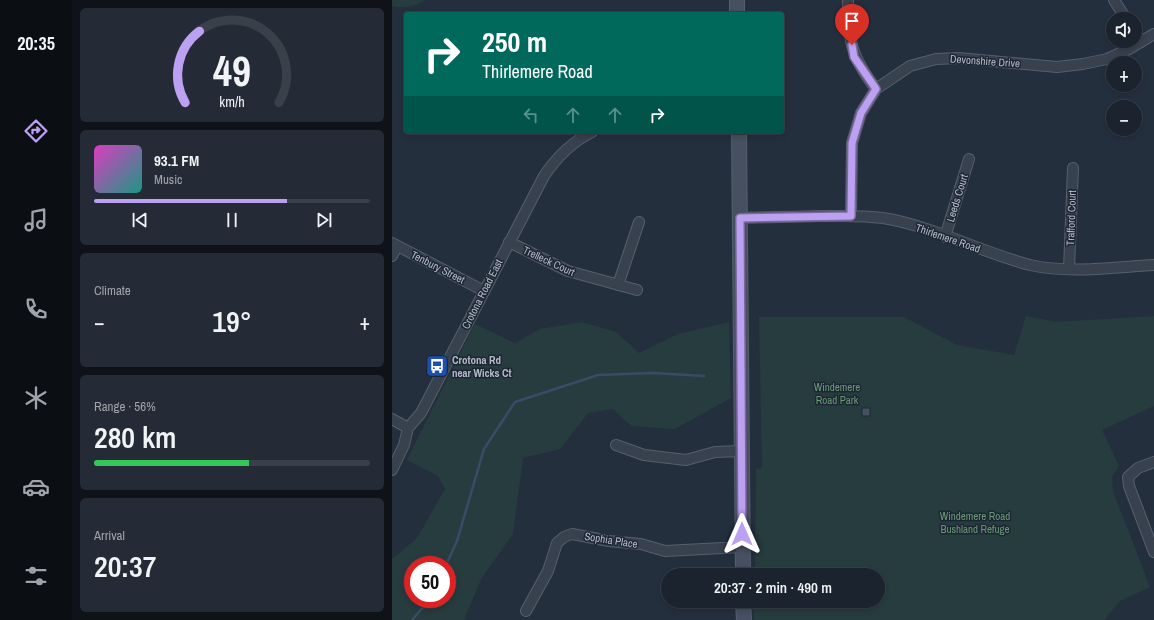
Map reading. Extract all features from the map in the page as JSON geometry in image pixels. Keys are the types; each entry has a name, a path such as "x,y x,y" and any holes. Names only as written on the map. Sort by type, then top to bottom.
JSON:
{"main road":[{"path":"737,0 737,12"},
{"path":"739,134 743,568"},
{"path":"743,608 743,619"}],"street":[{"path":"848,0 849,33 854,57 876,89"},
{"path":"1114,0 1122,12"},
{"name":"Devonshire Drive","path":"1142,41 1154,34"},
{"name":"Devonshire Drive","path":"851,216 852,143 861,113 876,89 910,66 936,59 958,58 1057,67 1107,59 1129,48"},
{"name":"Crotona Road East","path":"392,470 404,445 408,428 421,413 549,168 564,151 588,134"},
{"name":"Leeds Court","path":"945,237 969,158"},
{"name":"Trafford Court","path":"1069,269 1073,168"},
{"name":"Thirlemere Road","path":"740,218 851,216 882,218 1031,265 1069,269 1154,265"},
{"path":"618,285 639,222"},
{"name":"Trelleck Court","path":"509,242 568,272 637,290"},
{"path":"392,256 395,244"},
{"name":"Tenbury Street","path":"395,244 484,291"},
{"path":"392,419 408,428"},
{"path":"616,445 644,455 686,460 715,452 742,451"},
{"path":"1154,462 1138,468 1128,477 1129,486 1154,552"},
{"name":"Sophia Place","path":"526,611 548,571 557,543 564,537 572,534 609,541 640,544 665,551 742,547"}],"green space":[{"path":"392,0 425,0 414,5 395,7 392,6"},
{"path":"1026,316 1056,322 1154,316 1154,406 1102,430 1119,466 1112,476 1113,491 1150,587 1120,601 1104,620 754,620 754,608 885,608 885,568 755,568 756,469 762,468 759,317 904,317 957,345 1014,355"},
{"path":"582,322 616,332 639,353 678,334 729,322 731,398 675,429 631,426 613,409 588,413 560,449 523,458 513,534 481,579 464,620 392,620 392,559 417,538 445,489 438,476 407,460 475,324 515,343 540,329"}],"building":[{"path":"862,408 870,408 870,416 862,416"}],"waterway":[{"path":"450,556 457,541 484,449 515,402 598,375 653,373 704,376"},
{"path":"412,620 422,608"}],"place":[{"name":"Crotona Rd near Wicks Ct","path":"437,366"}],"route":[{"path":"742,534 740,218 851,216 852,143 861,113 876,89 854,57 852,45"}],"park label":[{"name":"Windemere Road Park","path":"837,393"},
{"name":"Windemere Road Bushland Refuge","path":"975,522"}]}
